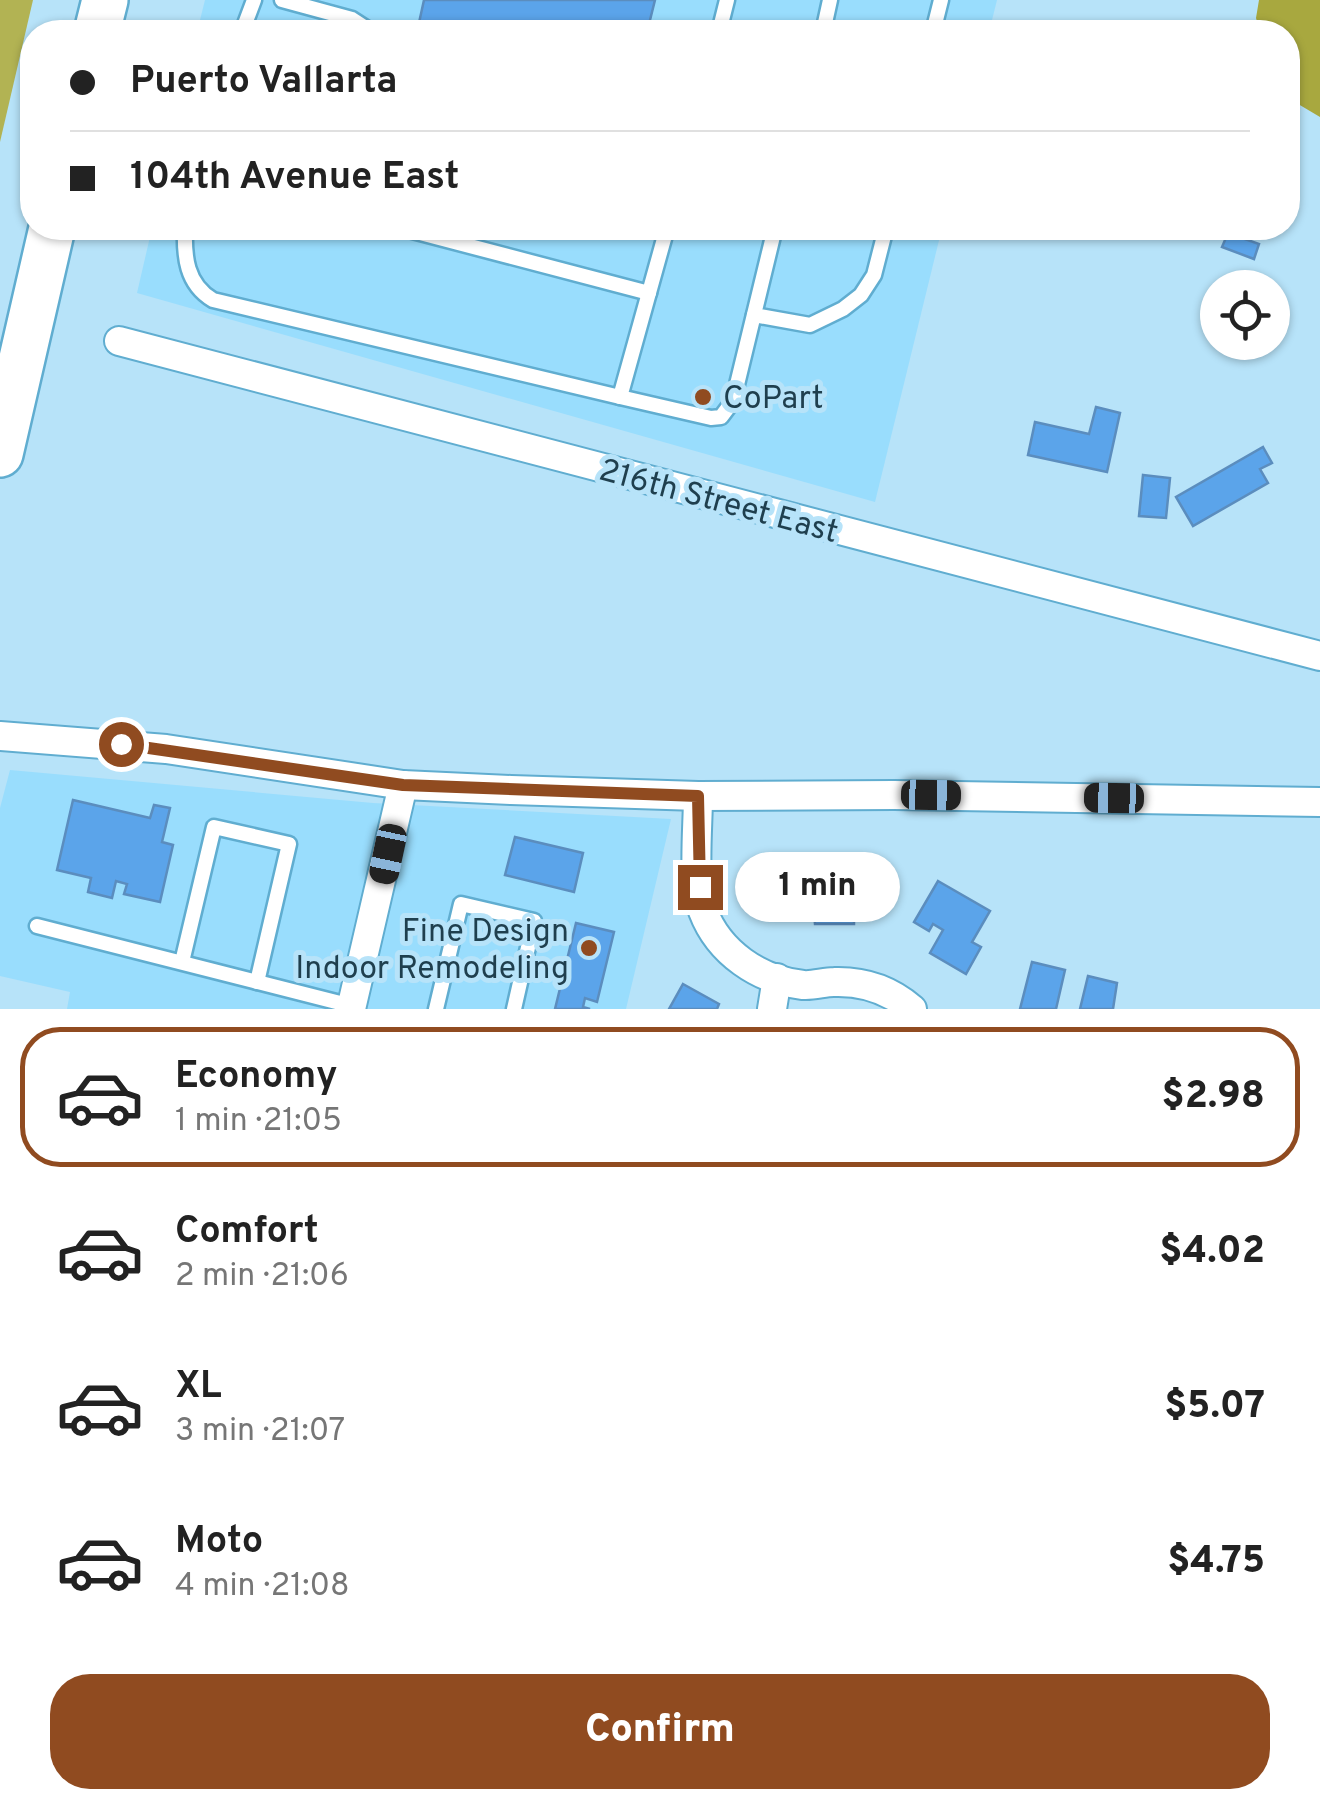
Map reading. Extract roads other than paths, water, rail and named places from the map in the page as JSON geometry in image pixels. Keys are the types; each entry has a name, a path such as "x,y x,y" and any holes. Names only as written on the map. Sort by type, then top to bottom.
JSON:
{"main road":[{"path":"0,454 49,240"}],"street":[{"name":"216th Street East","path":"119,342 1320,656"},
{"path":"0,736 166,749 403,785 698,796 1320,802"},
{"path":"352,1008 403,785"},
{"path":"698,796 702,910 722,945 747,966 778,978 805,985 842,982 873,987 897,996 912,1009"},
{"path":"772,1009 778,978"}],"lane":[{"path":"282,0 354,20"},
{"path":"185,240 191,278 213,300 711,418 721,417 733,401 772,240"},
{"path":"447,240 649,293"},
{"path":"620,397 664,240"},
{"path":"754,315 810,325 843,310 874,275 883,240"},
{"path":"182,962 214,826 289,844 257,982"},
{"path":"436,1009 461,904 534,921 514,1009"},
{"path":"38,926 352,1008"}],"place":[{"name":"CoPart","path":"703,397"},
{"name":"Fine Design Indoor Remodeling","path":"589,948"}]}
